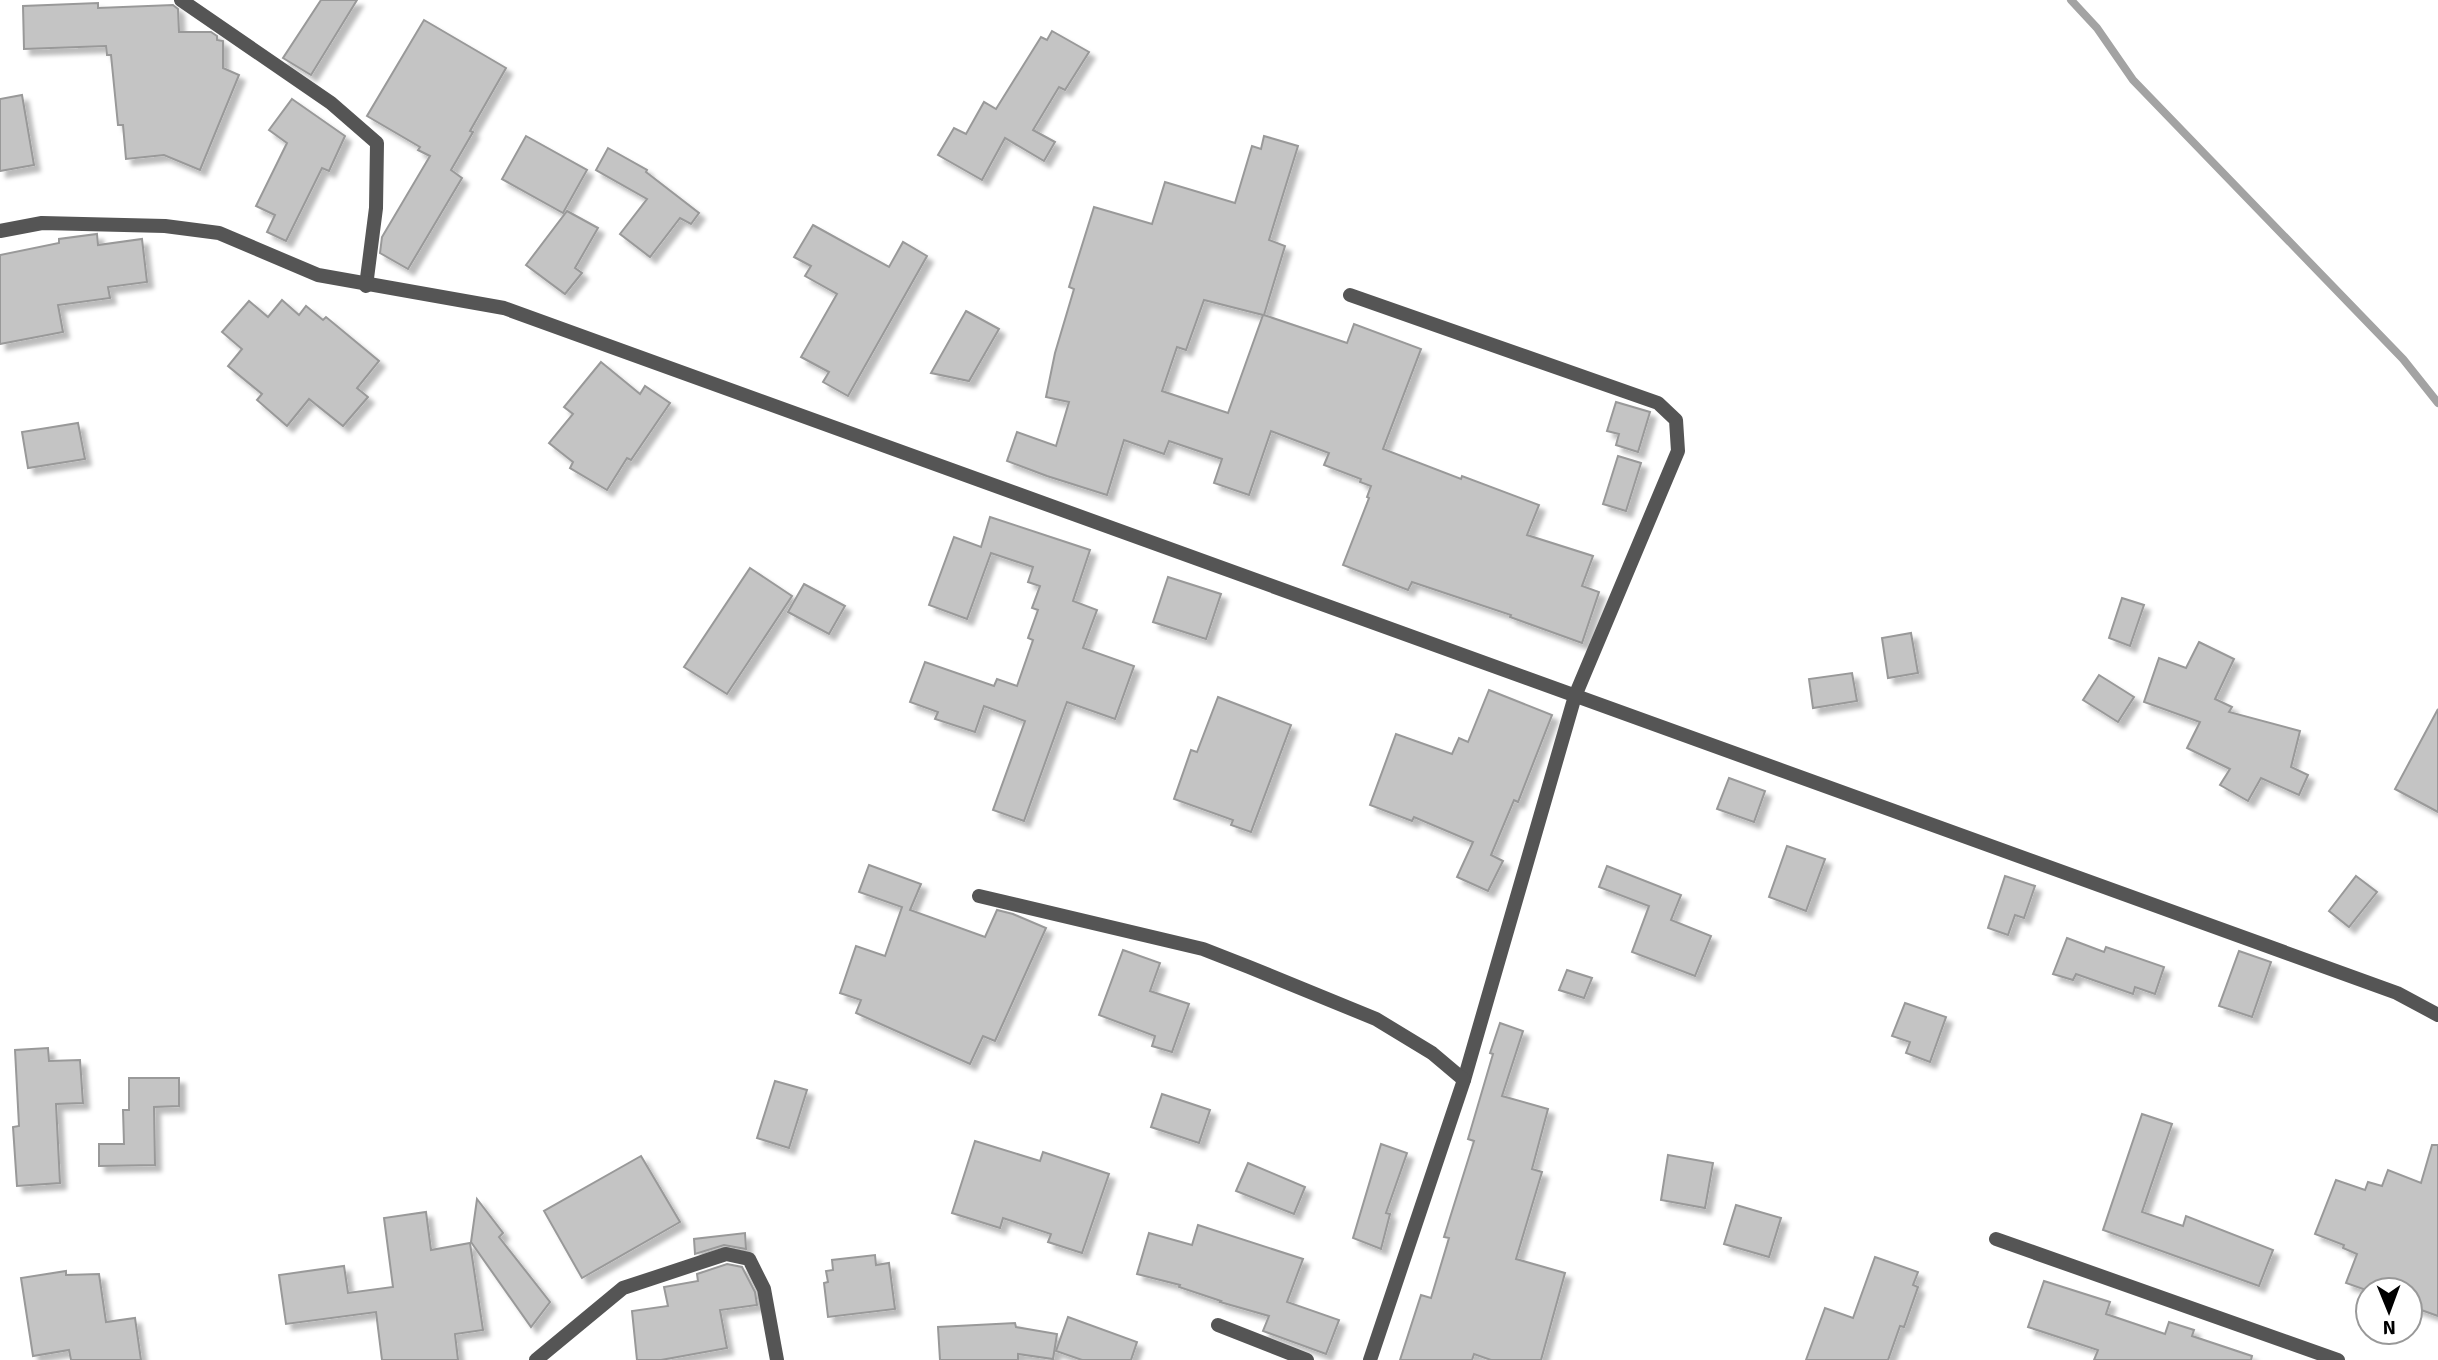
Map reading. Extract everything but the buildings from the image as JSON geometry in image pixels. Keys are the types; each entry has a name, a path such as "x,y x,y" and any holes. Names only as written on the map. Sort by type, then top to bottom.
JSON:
{"street":[{"path":"181,0 331,103 377,143 376,208 366,286"},
{"path":"0,231 42,223 165,226 219,233 318,275 366,286 504,308 2397,993 2438,1015"},
{"path":"1350,295 1658,403 1676,420 1678,451 1575,696 1464,1080 1370,1360"},
{"path":"979,896 1203,949 1238,962 1376,1019 1432,1053 1464,1080"},
{"path":"1996,1238 2338,1360"},
{"path":"536,1360 623,1288 726,1254 749,1259 764,1289 777,1360"},
{"path":"1218,1325 1307,1360"}],"waterway":[{"path":"2071,0 2097,28 2133,80 2403,359 2438,403"}]}
